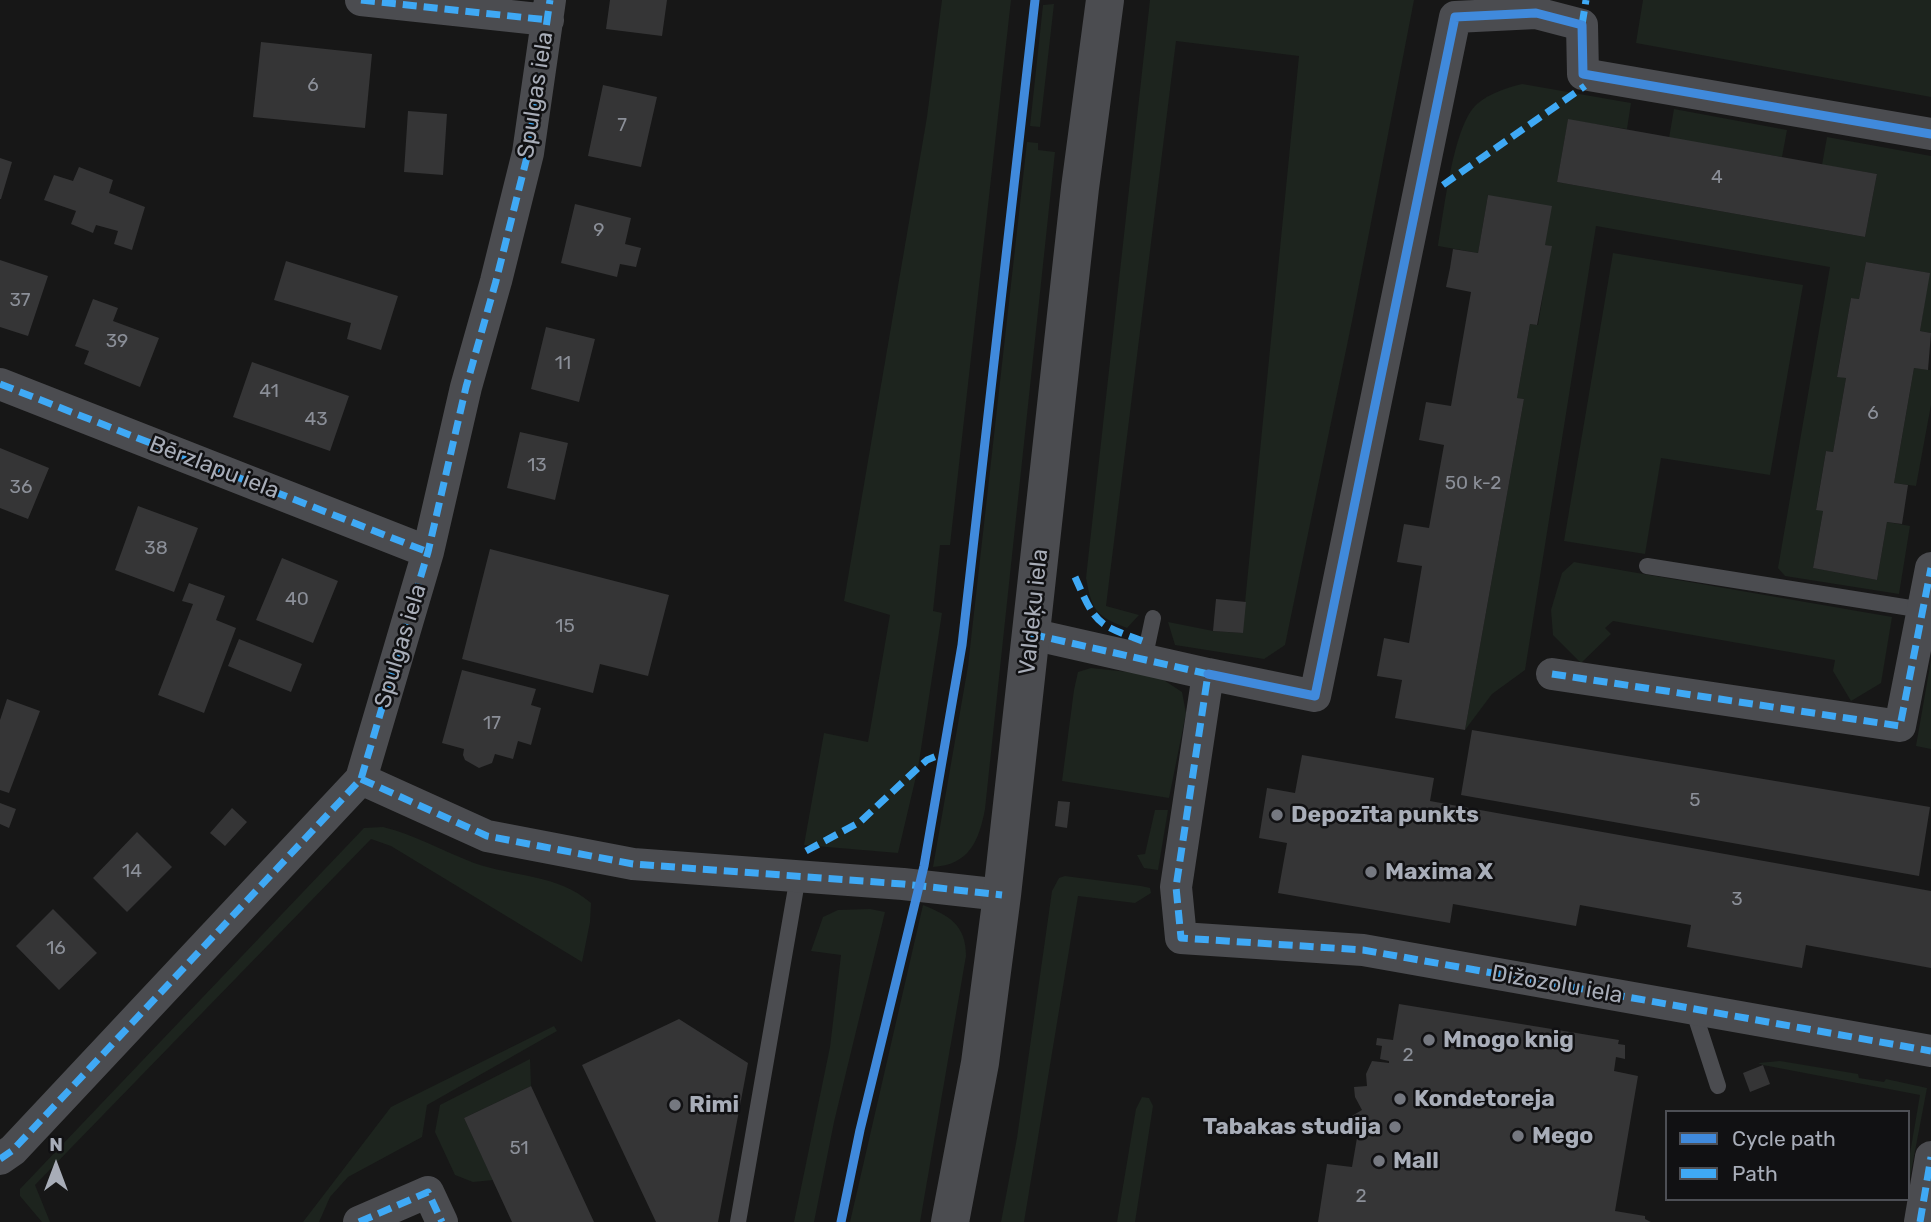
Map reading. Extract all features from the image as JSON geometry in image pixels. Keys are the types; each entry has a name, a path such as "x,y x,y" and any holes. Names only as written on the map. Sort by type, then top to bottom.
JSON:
{"street":[{"path":"361,0 549,10"},
{"name":"Valdeķu iela","path":"950,1222 979,1063 1002,895 1080,188 1105,0"},
{"name":"Spulgas iela","path":"4,1151 361,779 428,552 462,406 528,153 549,10"},
{"path":"1031,634 1315,696 1455,17 1584,13 1583,74 1931,134"},
{"name":"Bērzlapu iela","path":"0,384 428,552"},
{"path":"1552,674 1900,726 1931,568"},
{"name":"Dižozolu iela","path":"1208,674 1177,887 1181,939 1363,950 1931,1051"},
{"path":"361,779 487,836 633,864 903,884 1002,895"},
{"path":"1920,1222 1931,1157"},
{"path":"366,1220 428,1192 442,1222"}],"lane":[{"path":"1647,566 1923,610"},
{"path":"1144,660 1153,618"},
{"path":"738,1222 798,876"},
{"path":"1693,1009 1718,1086"}],"shaded area":[{"path":"942,0 1011,0 950,545 940,545 933,611 942,613 918,768 898,853 804,845 824,733 868,742 890,615 844,601 927,117"},
{"path":"1150,0 1414,0 1352,321 1285,645 1264,659 1175,645 1168,622 1213,631 1242,633 1299,56 1176,41 1106,606 1139,615 1127,628 1108,620 1097,611 1086,578"},
{"path":"1643,0 1931,0 1931,97 1636,43"},
{"path":"1054,4 1040,127 1030,126 1043,5"},
{"path":"1522,84 1631,103 1627,129 1568,120 1557,182 1865,237 1877,174 1822,165 1827,137 1931,156 1931,333 1920,331 1929,273 1866,262 1859,299 1851,298 1837,376 1846,378 1833,452 1826,451 1816,509 1823,511 1813,568 1877,580 1887,522 1910,526 1899,594 1785,576 1778,568 1830,267 1596,226 1525,670 1492,694 1465,730 1524,399 1517,398 1530,324 1538,325 1551,246 1545,245 1488,195 1478,253 1438,246 1451,170 1469,115 1477,104 1487,97"},
{"path":"1674,109 1787,130 1782,157 1669,138"},
{"path":"1027,142 1038,143 1038,150 1055,152 985,809 975,841 964,856 955,862 933,867 968,666"},
{"path":"1613,253 1803,285 1770,475 1661,458 1645,554 1564,541"},
{"path":"1914,368 1931,370 1931,405 1916,486 1894,483"},
{"path":"1574,562 1892,617 1881,683 1851,701 1833,671 1835,660 1613,621 1605,628 1611,634 1581,663 1553,635 1551,610 1562,573"},
{"path":"1931,660 1931,749 1916,746"},
{"path":"1091,668 1156,675 1182,692 1186,713 1169,798 1062,781 1078,672"},
{"path":"1155,810 1168,810 1158,870 1144,868 1137,855 1145,854"},
{"path":"383,827 474,863 550,881 578,894 591,903 582,962 391,846 371,839 35,1185 50,1222 42,1222 20,1196 20,1189 364,828"},
{"path":"1065,876 1141,886 1150,888 1151,893 1135,903 1078,896 1024,1222 1001,1222 1017,1138 1052,891 1059,878"},
{"path":"923,905 955,923 963,936 966,956 920,1222 850,1222"},
{"path":"870,909 885,912 834,1122 814,1222 794,1222 830,1047 841,955 811,951 823,917 838,910"},
{"path":"554,1026 557,1031 427,1105 422,1137 348,1177 330,1197 319,1222 303,1222 391,1107"},
{"path":"530,1059 531,1086 464,1118 493,1180 473,1182 455,1175 435,1132 440,1105"},
{"path":"1780,1061 1858,1074 1859,1078 1884,1082 1886,1079 1927,1088 1910,1177 1910,1153 1920,1095 1758,1063"},
{"path":"1142,1097 1149,1098 1153,1106 1135,1222 1117,1222 1136,1109"}],"building":[{"path":"610,0 667,0 662,36 606,29"},
{"path":"261,42 372,54 365,128 253,117"},
{"path":"603,85 657,97 641,167 588,156"},
{"path":"408,111 447,114 443,175 404,172"},
{"path":"1568,119 1877,174 1865,237 1557,182"},
{"path":"0,158 12,162 1,199 0,199"},
{"path":"79,167 113,180 109,193 145,207 132,250 114,244 118,231 96,225 93,233 71,224 76,211 44,200 54,175 73,181"},
{"path":"1488,195 1552,206 1545,245 1552,246 1537,325 1530,324 1517,398 1524,399 1465,730 1395,718 1402,680 1377,676 1384,638 1409,643 1422,566 1397,562 1404,524 1429,528 1444,445 1419,440 1426,402 1451,406 1471,292 1446,287 1453,249 1478,253"},
{"path":"575,204 631,218 625,244 641,248 636,267 620,264 617,277 561,263"},
{"path":"0,260 48,276 28,336 0,327"},
{"path":"286,261 398,296 381,350 347,339 351,323 274,300"},
{"path":"1866,262 1930,273 1920,331 1931,333 1928,370 1914,368 1894,483 1908,485 1902,524 1887,522 1877,580 1813,568 1823,511 1816,510 1826,451 1833,452 1846,378 1837,377 1851,298 1859,299"},
{"path":"93,299 118,308 113,321 159,338 140,387 84,364 89,351 75,346"},
{"path":"546,327 595,339 579,402 531,389"},
{"path":"252,362 349,396 330,451 233,417"},
{"path":"520,432 568,443 555,500 507,488"},
{"path":"0,448 49,468 28,519 0,508"},
{"path":"138,506 198,528 174,592 115,570"},
{"path":"490,549 669,595 648,676 600,664 593,693 462,659"},
{"path":"282,558 338,581 313,643 256,620"},
{"path":"189,583 225,596 216,620 236,628 204,713 158,695 193,604 182,601"},
{"path":"1216,599 1246,602 1243,633 1213,631"},
{"path":"239,639 302,664 291,692 228,666"},
{"path":"462,670 536,689 531,705 541,708 531,745 518,741 513,759 495,754 492,763 479,768 465,760 464,749 442,743"},
{"path":"7,699 40,711 9,793 0,790 0,720"},
{"path":"1472,730 1930,807 1919,876 1461,795"},
{"path":"1302,755 1434,778 1430,801 1931,891 1931,968 1806,945 1802,968 1687,947 1691,925 1580,905 1576,926 1453,904 1450,923 1278,893 1287,843 1259,838 1267,788 1295,793"},
{"path":"1058,801 1070,802 1067,828 1055,826"},
{"path":"0,803 16,809 9,828 0,824"},
{"path":"232,808 247,822 225,846 210,833"},
{"path":"137,832 172,867 127,912 93,878"},
{"path":"53,909 97,953 59,990 16,946"},
{"path":"1399,1004 1619,1040 1618,1044 1625,1045 1625,1059 1616,1057 1614,1071 1638,1076 1615,1211 1645,1216 1645,1219 1651,1222 1318,1222 1327,1164 1352,1167 1359,1138 1350,1117 1362,1110 1355,1097 1354,1087 1367,1086 1366,1074 1372,1061 1389,1063 1380,1059 1382,1046 1376,1045 1377,1038 1393,1040"},
{"path":"679,1019 748,1063 718,1222 656,1222 582,1065"},
{"path":"1763,1065 1770,1084 1750,1092 1743,1073"},
{"path":"531,1086 594,1222 512,1222 464,1118"}],"marked path":[{"path":"361,0 548,20"},
{"path":"0,1159 13,1150 361,779 428,552 466,387 528,153 550,0"},
{"path":"1582,25 1586,0"},
{"path":"1443,185 1585,86"},
{"path":"0,384 428,552"},
{"path":"1552,674 1900,726 1931,568"},
{"path":"1075,577 1094,615 1101,622 1118,632 1148,643"},
{"path":"1031,634 1208,674 1176,887 1181,938 1363,950 1931,1051"},
{"path":"806,851 860,822 927,760 944,753"},
{"path":"361,779 487,836 633,864 903,884 1002,895"},
{"path":"1920,1222 1931,1157"},
{"path":"359,1222 428,1192 442,1222"}],"cycle path":[{"path":"841,1222 860,1130 924,866 962,645 1035,0"},
{"path":"1208,674 1315,696 1455,17 1536,13 1582,25 1583,74 1931,134"}],"place":[{"name":"Depozīta punkts","path":"1277,815"},
{"name":"Maxima X","path":"1371,872"},
{"name":"Mnogo knig","path":"1429,1040"},
{"name":"Kondetoreja","path":"1400,1099"},
{"name":"Rimi","path":"675,1105"},
{"name":"Tabakas studija","path":"1395,1127"},
{"name":"Mego","path":"1518,1136"},
{"name":"Mall","path":"1379,1161"}]}
